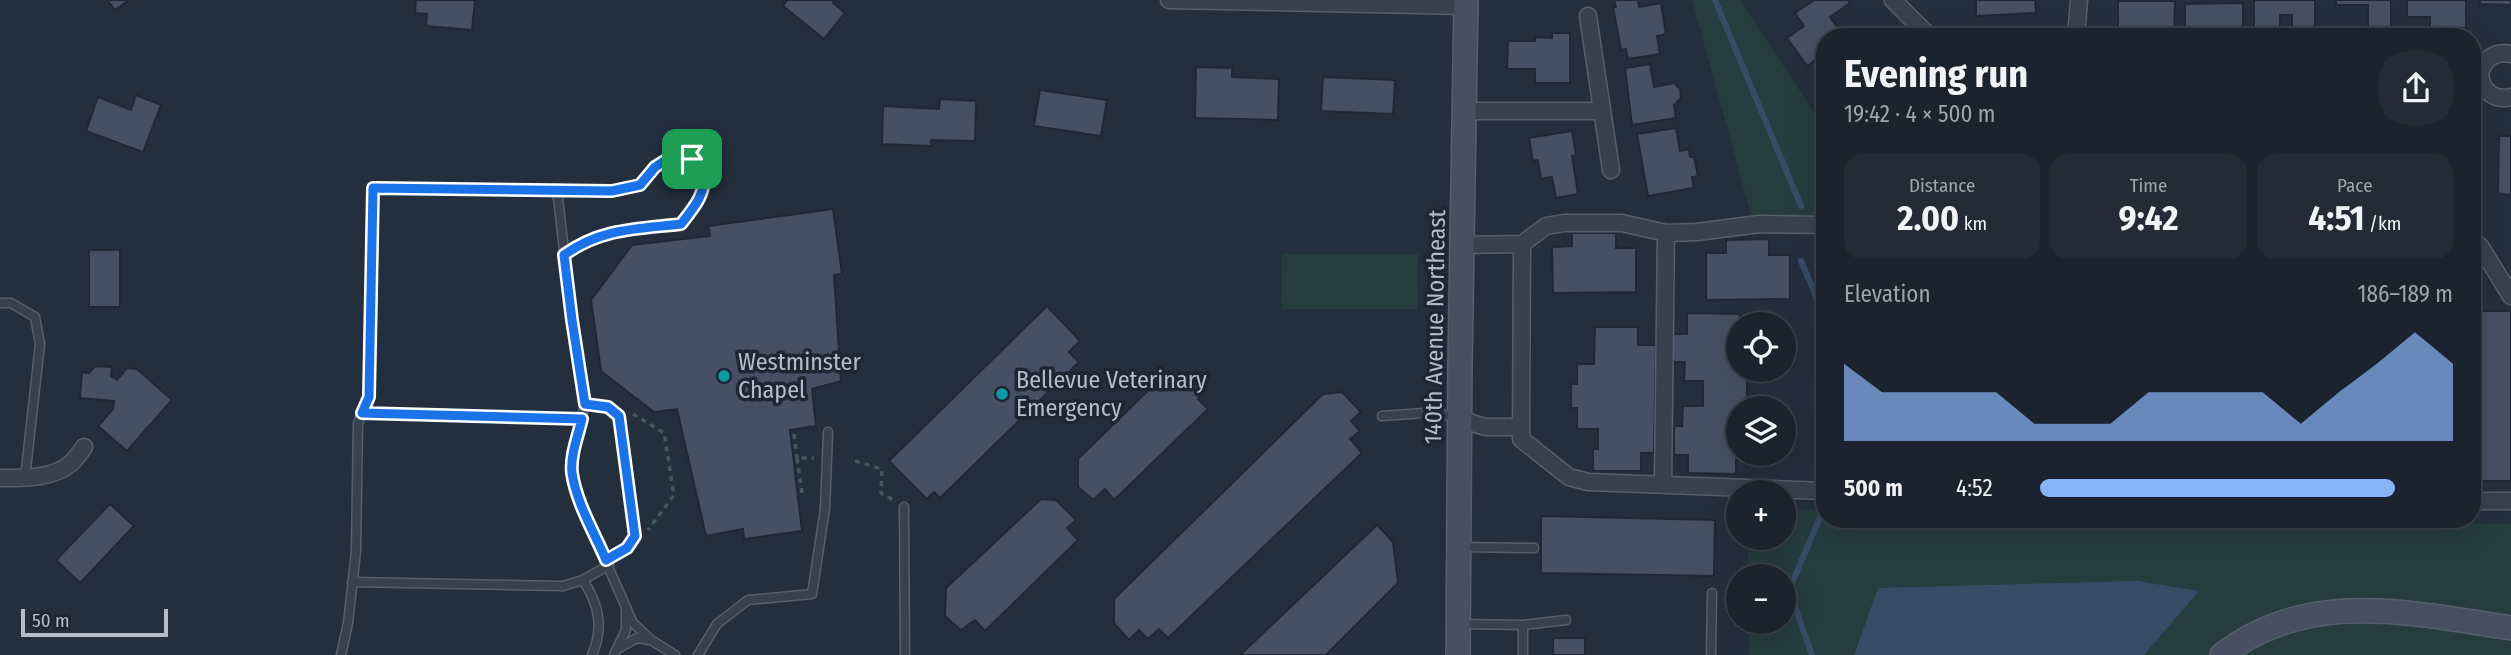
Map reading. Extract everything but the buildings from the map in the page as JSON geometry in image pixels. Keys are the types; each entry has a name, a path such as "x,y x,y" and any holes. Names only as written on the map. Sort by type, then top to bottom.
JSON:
{"street":[{"path":"1169,0 1466,3"},
{"path":"1893,0 1921,28"},
{"path":"2077,28 2079,0"},
{"name":"140th Avenue Northeast","path":"1458,655 1466,3"},
{"path":"1588,16 1611,170"},
{"path":"2481,67 2494,54 2511,54"},
{"path":"2481,81 2489,94 2511,97"},
{"path":"1465,111 1601,111"},
{"path":"1462,246 1522,244 1546,226 1564,223 1622,223 1666,233 1759,224 1816,225"},
{"path":"1663,483 1666,233"},
{"path":"1522,244 1521,439 1569,477 1588,482 1816,491"},
{"path":"2481,248 2511,296"},
{"path":"1460,419 1485,427 1521,427"},
{"path":"0,478 25,478 52,472 68,466 84,447"},
{"path":"2481,501 2511,501"},
{"path":"2222,655 2240,641 2279,622 2318,612 2421,614 2511,628"}],"lane":[{"path":"341,655 356,551 358,423 369,397 373,188 612,191 640,185 655,167 674,155 692,159 705,170 705,187 681,224 608,233 582,242 564,255"},
{"path":"557,189 585,404 573,456 572,474 584,512 633,623 651,640 675,655"},
{"path":"0,303 11,303 34,317 40,344 25,478"},
{"path":"352,582 563,586 583,580 608,563 627,548 635,536 619,416 608,407 585,404"},
{"path":"1382,416 1437,412 1460,419"},
{"path":"362,413 582,419"},
{"path":"698,655 717,624 748,600 812,594 825,509 828,432"},
{"path":"904,507 905,655"},
{"path":"1459,547 1534,548"},
{"path":"583,580 591,593 600,620 597,643 592,655"},
{"path":"1711,655 1712,593"},
{"path":"617,651 626,630 625,604"},
{"path":"1458,624 1523,625 1566,620"},
{"path":"1523,625 1523,655"},
{"path":"617,651 637,638 651,640"}],"path":[{"path":"629,412 664,433 674,495 644,534"},
{"path":"794,434 802,493"},
{"path":"797,457 814,458"},
{"path":"855,461 882,469 881,493 904,507"}],"green space":[{"path":"1692,0 1740,0 1816,115 1816,216 1751,215"},
{"path":"1282,254 1418,254 1418,309 1281,309"},
{"path":"1796,509 1816,510 1816,528 2481,528 2481,523 2511,524 2511,655 2144,655 2198,592 1878,588 1854,655 1749,655 1749,634 1796,634 1796,564 1748,564 1748,550 1796,550"}],"water":[{"path":"2137,581 2199,591 2144,655 1854,655 1878,588"}],"waterway":[{"path":"1715,0 1801,206"},
{"path":"1801,261 1816,296"},
{"path":"1812,655 1789,590 1816,527"}],"place":[{"name":"Westminster Chapel","path":"724,376"},
{"name":"Bellevue Veterinary Emergency","path":"1002,394"}],"route":[{"path":"674,155 692,159 705,170 705,187 681,224 608,233 582,242 564,255 585,404 608,407 619,416 635,536 627,548 606,560 584,512 572,474 573,456 582,419 362,413 369,397 373,188 612,191 640,185 655,167 674,155"}]}
